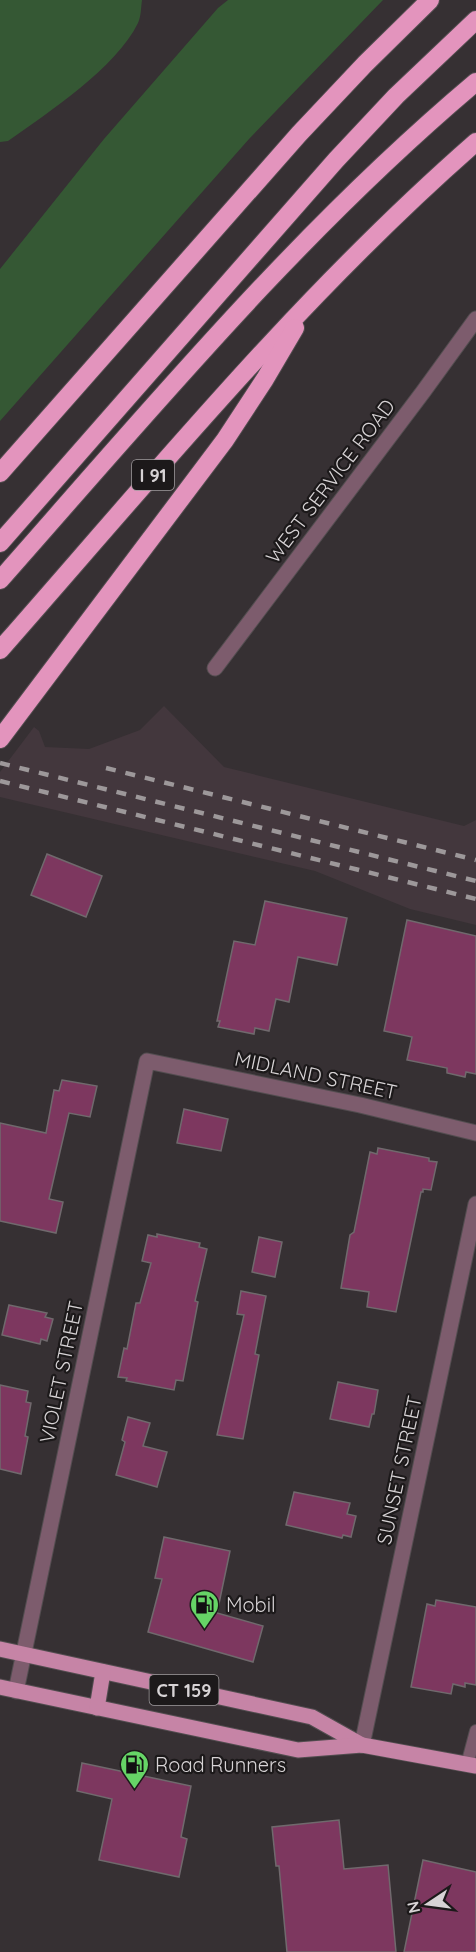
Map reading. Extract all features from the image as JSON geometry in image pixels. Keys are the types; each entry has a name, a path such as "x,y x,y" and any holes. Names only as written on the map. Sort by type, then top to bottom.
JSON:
{"highway":[{"path":"0,473 299,134 364,64 430,0"},
{"path":"0,543 349,146 396,96 476,20"},
{"path":"0,580 293,252 372,176 476,82"},
{"name":"I 91","path":"0,650 225,394 309,303 424,189 476,142"},
{"path":"0,739 244,412 309,303"}],"main road":[{"name":"CT 159","path":"0,1649 312,1717 362,1745"},
{"path":"97,1708 103,1672"},
{"name":"CT 159","path":"0,1687 298,1750 362,1745 472,1766"}],"street":[{"name":"WEST SERVICE ROAD","path":"215,668 476,319"},
{"name":"MIDLAND STREET","path":"147,1061 349,1103 476,1133"},
{"name":"VIOLET STREET","path":"16,1691 147,1061"},
{"name":"SUNSET STREET","path":"362,1745 476,1204"}],"lane":[{"path":"472,1766 476,1731"}],"shaded area":[{"path":"164,706 224,767 464,826 476,820 476,925 410,909 315,871 0,797 0,772 34,727 39,731 45,747 89,749 140,730"}],"green space":[{"path":"0,0 142,0 138,23 128,40 98,72 61,103 8,141 0,142"},
{"path":"228,0 383,0 249,139 0,421 0,269 104,139 218,8"}],"building":[{"path":"47,854 102,876 86,917 31,895"},
{"path":"265,901 347,918 337,965 298,957 289,1002 276,999 269,1031 255,1028 254,1034 218,1027 220,1021 217,1021 234,941 255,945"},
{"path":"407,920 476,936 476,1074 466,1072 465,1077 447,1073 447,1068 407,1060 412,1037 384,1031"},
{"path":"62,1080 97,1086 90,1117 69,1113 49,1199 63,1202 56,1233 0,1221 0,1123 46,1133 54,1090 59,1091"},
{"path":"184,1109 228,1119 221,1151 177,1143"},
{"path":"378,1148 429,1158 429,1161 437,1162 431,1190 423,1189 421,1192 396,1312 367,1307 369,1292 341,1288 350,1235 354,1232 370,1152 377,1154"},
{"path":"157,1234 200,1243 199,1247 207,1249 195,1301 198,1302 183,1381 176,1380 174,1390 126,1381 127,1378 118,1377 124,1348 127,1349 136,1303 140,1303 151,1263 142,1261 148,1235 157,1237"},
{"path":"259,1237 282,1242 275,1277 252,1272"},
{"path":"241,1291 266,1296 255,1354 259,1355 243,1439 217,1435 244,1315 237,1314"},
{"path":"9,1305 47,1313 45,1317 53,1319 47,1341 41,1339 40,1344 2,1335"},
{"path":"338,1382 378,1390 369,1427 330,1419"},
{"path":"0,1385 28,1391 26,1402 31,1403 21,1474 0,1469"},
{"path":"128,1417 150,1423 143,1446 167,1452 157,1487 116,1475 125,1442 122,1440"},
{"path":"294,1492 350,1503 347,1514 356,1516 351,1537 343,1535 342,1538 286,1525"},
{"path":"164,1537 230,1551 217,1613 263,1626 253,1662 148,1632 162,1579 155,1578"},
{"path":"436,1600 476,1607 476,1685 465,1683 465,1687 453,1684 451,1694 411,1687 427,1604 435,1606"},
{"path":"82,1763 191,1786 181,1837 187,1839 179,1877 99,1860 112,1799 77,1791"},
{"path":"339,1820 344,1869 388,1865 396,1952 287,1952 279,1866 276,1866 272,1827"},
{"path":"423,1860 476,1872 476,1952 404,1952"}],"railway":[{"path":"0,763 476,881"},
{"path":"106,768 476,860"},
{"path":"0,781 476,899"}],"place":[{"name":"Mobil","path":"205,1630"},
{"name":"Road Runners","path":"134,1790"}]}
